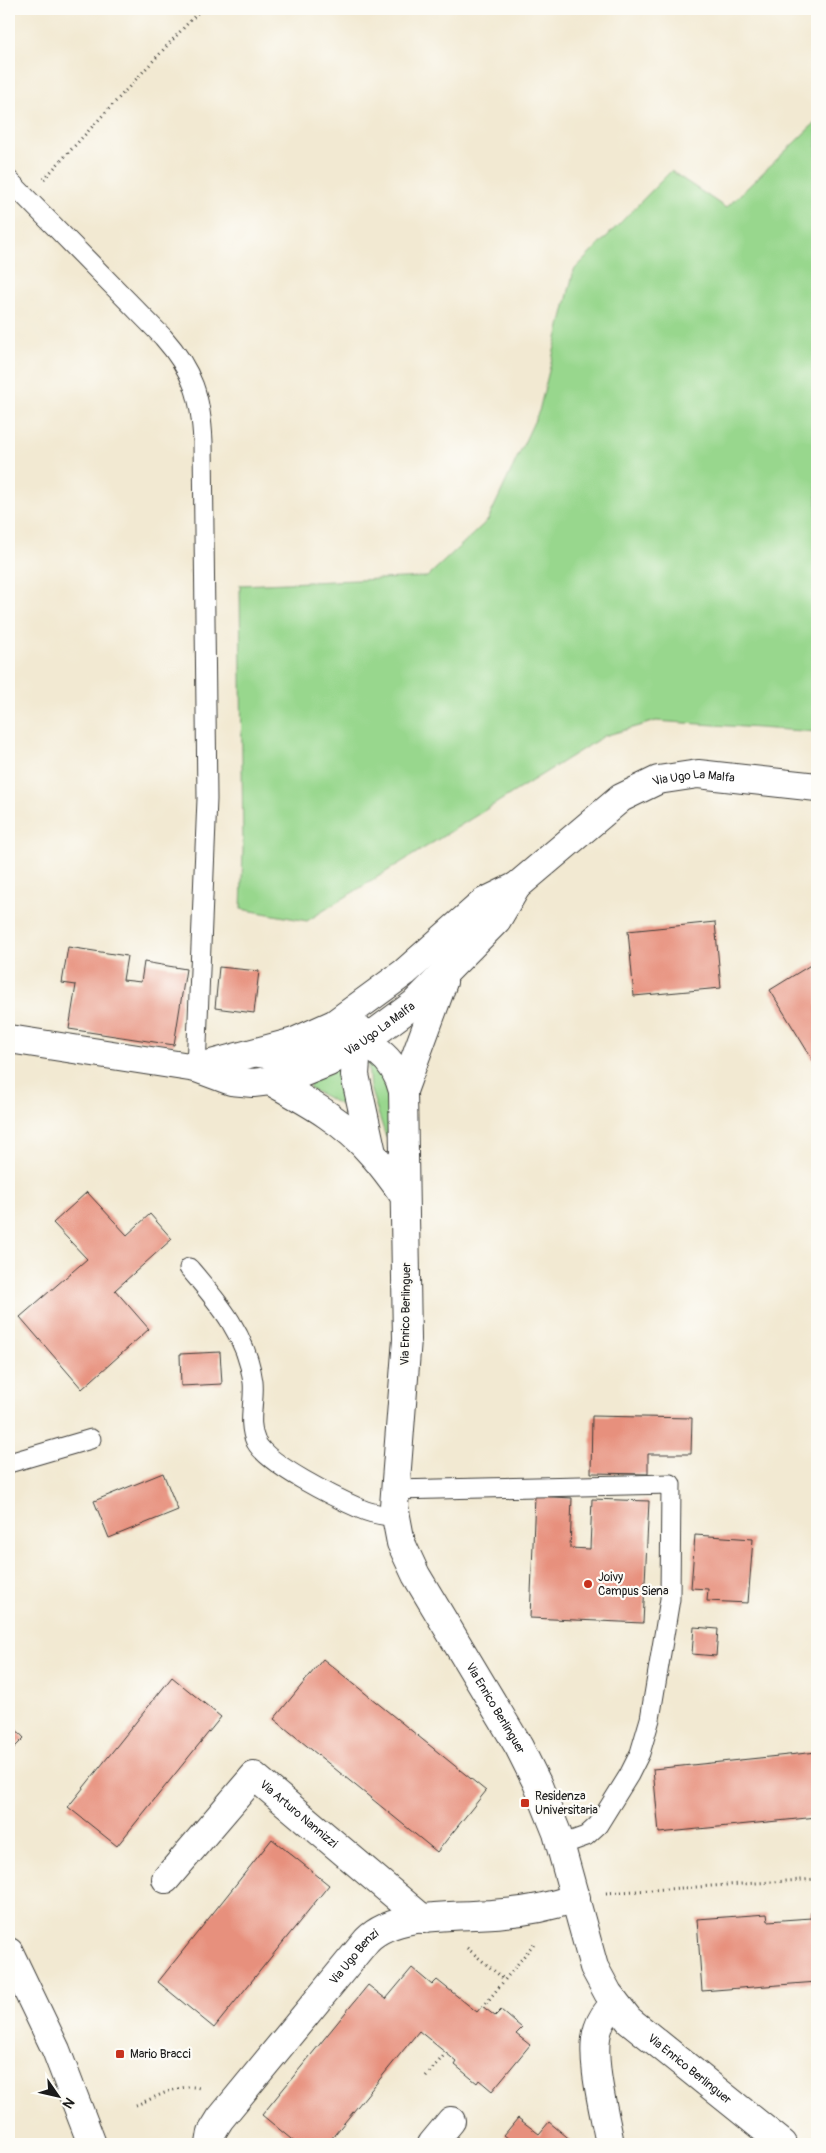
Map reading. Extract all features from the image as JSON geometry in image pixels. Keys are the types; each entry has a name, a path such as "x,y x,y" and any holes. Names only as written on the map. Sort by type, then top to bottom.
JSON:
{"street":[{"name":"Via Ugo La Malfa","path":"196,1068 259,1053 294,1042 334,1024 375,995 484,902 517,886 621,798 658,780 698,774 817,787"},
{"name":"Via Ugo La Malfa","path":"9,1039 196,1068 231,1080 272,1082 303,1073 329,1062 360,1044 414,1004 497,920 517,886"},
{"path":"372,1153 355,1075 360,1044 364,1031 375,1017 423,976 431,961 434,946"},
{"name":"Via Enrico Berlinguer","path":"448,971 433,1005 403,1092 403,1194 408,1278 407,1340 394,1503 401,1543 412,1567 519,1747 537,1783 561,1845 594,1966 615,2003 641,2030 784,2144"},
{"path":"259,1053 293,1056 336,1042 360,1044"},
{"name":"Via Enrico Berlinguer","path":"360,1044 378,1050 387,1058 394,1066 403,1092"},
{"path":"272,1082 329,1116 372,1153 403,1194"},
{"name":"Via Arturo Nannizzi","path":"166,1879 254,1776 423,1919"},
{"name":"Via Ugo Benzi","path":"210,2144 212,2132 220,2119 367,1940 386,1926 423,1919 528,1910 576,1898"},
{"path":"9,1952 56,2050 92,2144"},
{"path":"610,2144 600,2084 596,2041 598,2028 615,2003"},
{"path":"432,2144 451,2121"}],"lane":[{"path":"9,180 168,343 188,371 199,400 203,442 207,799 196,1068"},
{"path":"189,1268 224,1310 242,1342 252,1380 252,1427 261,1449 292,1473 361,1509 394,1503 671,1484 670,1599 650,1719 632,1768 598,1825 586,1836 561,1845"},
{"path":"9,1463 91,1439"}],"path":[{"path":"26,197 201,9"},
{"path":"604,1893 817,1879"},
{"path":"483,2007 538,1938"},
{"path":"460,1942 505,1980"},
{"path":"426,2076 446,2053"},
{"path":"136,2105 182,2088 193,2086 202,2089"}],"green space":[{"path":"817,121 817,732 656,721 604,736 307,921 241,909 243,850 240,585 427,577 488,520 539,411 574,270 671,171 726,208"},
{"path":"367,1054 387,1078 390,1128 386,1137 370,1088"},
{"path":"340,1067 354,1115 343,1106 309,1088 311,1082"}],"building":[{"path":"715,922 721,988 634,996 628,931"},
{"path":"68,947 127,956 123,980 141,982 144,962 186,969 174,1045 69,1029 76,985 62,983"},
{"path":"817,961 817,1067 770,990"},
{"path":"219,967 259,971 254,1013 215,1008"},
{"path":"87,1192 127,1235 150,1214 172,1239 115,1290 149,1329 82,1389 20,1317 87,1259 53,1223"},
{"path":"220,1352 222,1384 181,1386 180,1354"},
{"path":"592,1416 692,1418 691,1454 648,1454 648,1474 591,1473"},
{"path":"163,1473 178,1510 109,1538 94,1501"},
{"name":"Joivy Campus Siena","path":"535,1496 572,1498 570,1548 590,1549 592,1499 649,1501 643,1623 530,1618"},
{"path":"695,1535 753,1539 748,1603 707,1601 708,1589 691,1588"},
{"path":"694,1627 718,1629 716,1656 692,1654"},
{"path":"323,1659 486,1791 437,1852 274,1719"},
{"path":"172,1677 221,1717 117,1846 68,1807"},
{"path":"9,1722 24,1738 9,1753"},
{"path":"817,1752 817,1817 659,1833 653,1769"},
{"path":"272,1839 329,1885 214,2028 158,1982"},
{"path":"811,1911 817,1911 817,1982 702,1991 697,1919 767,1914 768,1921 811,1918"},
{"path":"412,1968 432,1985 437,1980 477,2012 482,2006 495,2016 501,2010 522,2028 516,2034 530,2045 492,2091 479,2080 477,2083 455,2065 457,2062 419,2031 327,2144 297,2144 262,2115 368,1985 386,1999"},
{"path":"518,2118 539,2134 549,2122 572,2141 569,2144 504,2144 509,2139 504,2135"}],"place":[{"name":"Joivy Campus Siena","path":"588,1584"},
{"name":"Residenza Universitaria","path":"525,1803"},
{"name":"Mario Bracci","path":"120,2054"}]}
